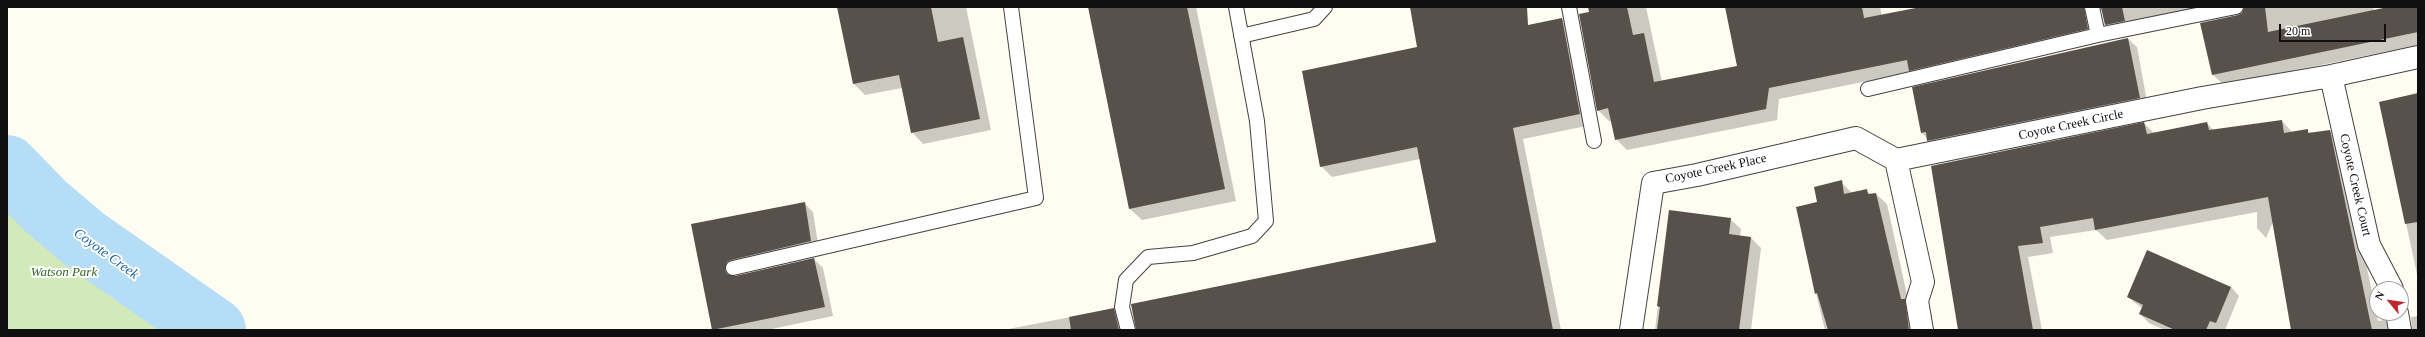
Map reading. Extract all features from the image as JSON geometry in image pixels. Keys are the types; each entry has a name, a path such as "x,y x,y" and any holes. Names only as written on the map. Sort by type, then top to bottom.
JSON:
{"street":[{"name":"Coyote Creek Circle","path":"1896,160 2202,98 2331,76 2418,57"},
{"name":"Coyote Creek Court","path":"2331,76 2369,245 2388,281"},
{"name":"Coyote Creek Place","path":"1631,330 1652,183 1697,175 1856,138 1896,160"},
{"path":"1896,160 1923,282 1917,301 1922,330"}],"lane":[{"path":"733,268 1036,198 1011,7"},
{"path":"1128,330 1122,307 1126,280 1148,257 1193,253 1252,236 1266,221 1257,121 1236,7"},
{"path":"1241,36 1314,19 1325,7"},
{"path":"1569,7 1594,141"},
{"path":"2092,7 2098,35"},
{"path":"1868,89 2098,35 2236,7"}],"green space":[{"name":"Watson Park","path":"7,151 216,325 223,330 7,330"}],"building":[{"path":"837,7 931,7 938,42 963,37 980,119 911,133 899,75 853,84"},
{"path":"1088,7 1187,7 1225,189 1129,209"},
{"path":"1410,7 1527,7 1528,25 1562,18 1580,114 1513,128 1553,330 1136,330 1131,304 1436,242 1417,147 1320,167 1302,71 1417,47"},
{"path":"1588,7 1627,7 1633,35 1644,33 1654,82 1737,66 1725,7 1862,7 1864,18 1921,7 2084,7 2088,29 1909,71 1907,60 1769,88 1766,109 1615,140 1608,108 1597,111 1579,14 1589,12"},
{"path":"2101,7 2122,7 2125,21 2105,25"},
{"path":"2244,7 2265,7 2268,32 2388,7 2418,7 2418,32 2212,75 2200,23 2238,15 2242,13"},
{"path":"2128,38 2140,98 1927,141 1926,132 1921,133 1912,87"},
{"path":"2418,93 2418,222 2405,224 2379,102"},
{"path":"2282,120 2284,133 2308,129 2308,133 2330,130 2372,330 2291,330 2268,197 2095,230 2093,218 2040,227 2043,243 2018,246 2033,330 1958,330 1931,166 2144,122 2147,134 2207,122 2209,130"},
{"path":"1842,180 1844,194 1867,189 1868,194 1876,193 1901,299 1905,299 1909,330 1828,330 1817,293 1815,294 1796,207 1817,202 1814,187"},
{"path":"805,202 811,241 731,260 727,262 725,270 727,274 735,276 814,258 825,307 712,330 691,224"},
{"path":"1669,210 1731,218 1729,234 1751,237 1739,330 1657,330 1660,307 1657,306"},
{"path":"2147,250 2231,287 2216,323 2210,321 2206,330 2175,330 2139,314 2143,305 2127,297"},
{"path":"1114,308 1119,330 1071,330 1069,317"}],"waterway":[{"name":"Coyote Creek","path":"7,167 45,206 84,239 214,330"}]}
